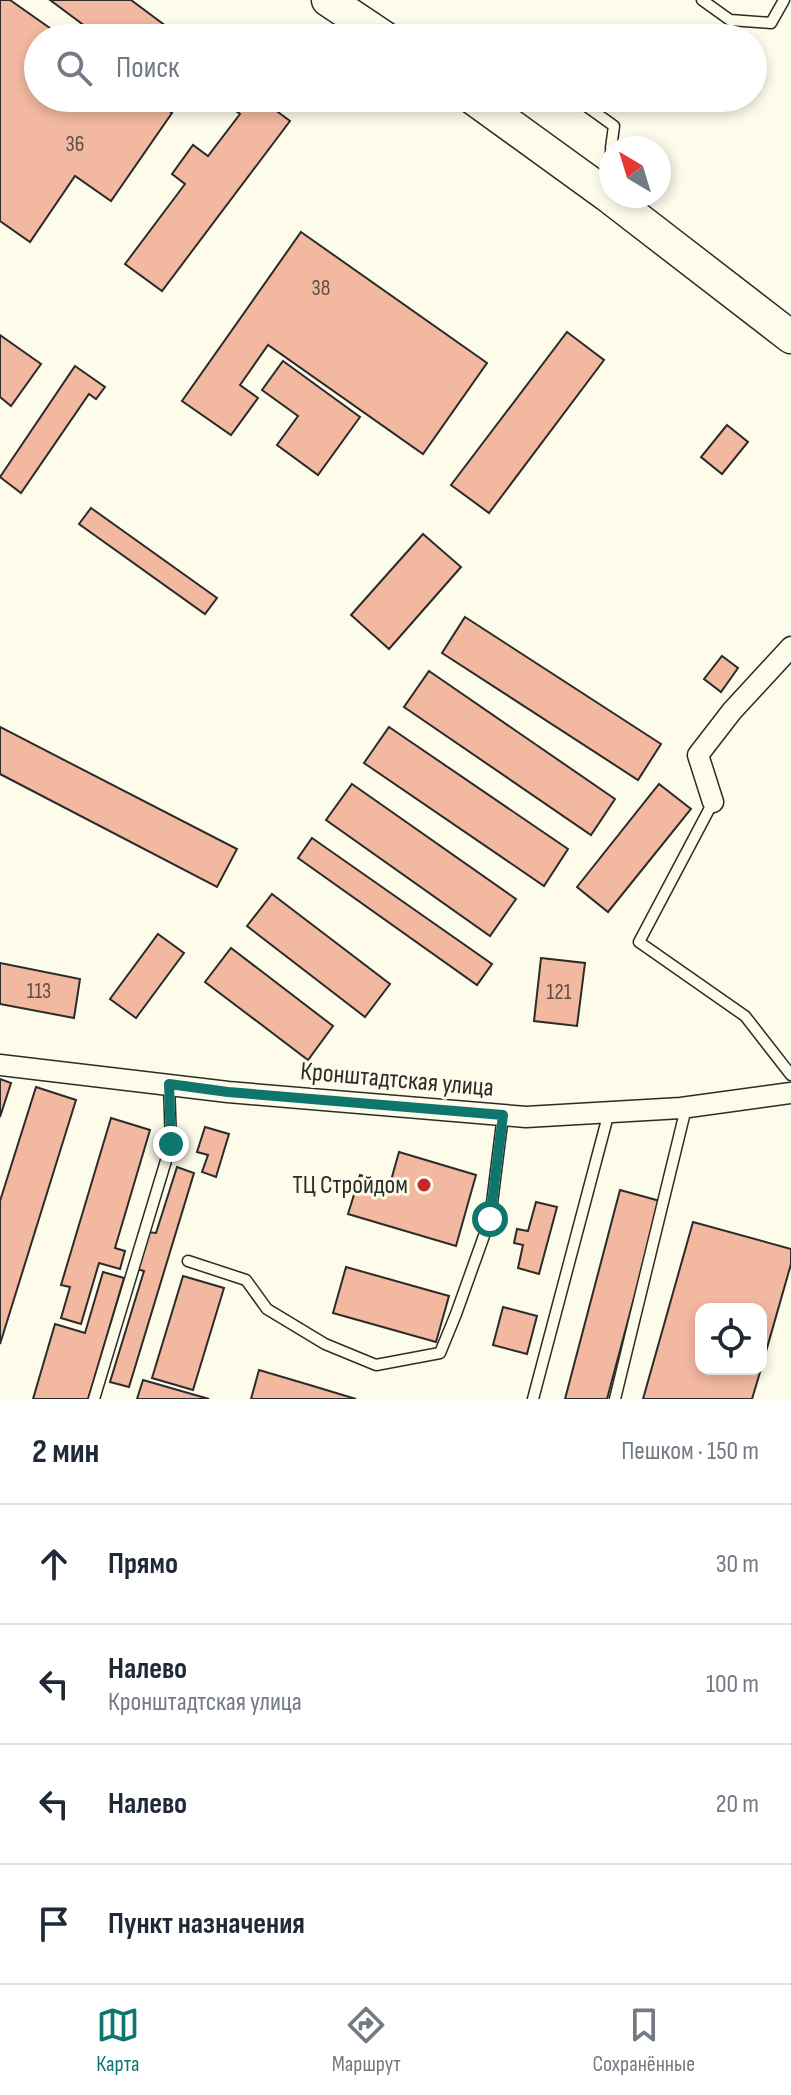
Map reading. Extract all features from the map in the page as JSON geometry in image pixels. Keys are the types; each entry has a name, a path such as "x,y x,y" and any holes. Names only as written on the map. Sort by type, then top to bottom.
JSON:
{"main road":[{"path":"328,0 364,24"},
{"path":"492,112 599,189"},
{"path":"624,208 791,337"}],"street":[{"path":"713,802 698,755 732,711 791,647"},
{"name":"Кронштадтская улица","path":"0,1065 228,1092 526,1117 686,1108 791,1093"}],"lane":[{"path":"702,0 730,20 771,23 784,0"},
{"path":"594,112 614,126 613,136"},
{"path":"713,802 639,942 745,1016 791,1075"},
{"path":"98,1398 171,1144 169,1084"},
{"path":"615,1399 686,1108"},
{"path":"533,1399 609,1112"},
{"path":"188,1261 246,1280 267,1309 325,1344 376,1365 440,1353 490,1219 503,1115"}],"building":[{"path":"0,0 10,0 44,24 24,24 24,112 172,113 111,201 75,176 30,242 0,221"},
{"path":"50,0 131,0 163,24 82,24"},
{"path":"237,112 278,112 290,121 162,291 125,264 185,184 172,174 193,145 208,156 240,114"},
{"path":"301,232 487,363 423,454 268,345 240,385 258,398 231,435 182,401"},
{"path":"567,332 604,360 489,513 451,485"},
{"path":"0,335 41,364 11,406 0,397"},
{"path":"283,361 360,417 318,475 277,445 298,416 262,390"},
{"path":"75,366 105,387 96,399 89,394 21,493 0,477"},
{"path":"727,425 748,442 722,474 701,457"},
{"path":"91,508 217,598 205,614 79,524"},
{"path":"423,534 461,567 389,649 351,615"},
{"path":"465,617 661,744 638,780 442,653"},
{"path":"722,656 738,668 721,692 704,679"},
{"path":"429,671 615,799 591,835 404,707"},
{"path":"0,727 237,849 217,887 0,774"},
{"path":"389,727 568,849 544,886 364,763"},
{"path":"352,784 516,899 490,936 326,820"},
{"path":"659,784 691,809 608,912 577,887"},
{"path":"312,838 492,964 477,985 298,858"},
{"path":"272,894 390,984 365,1017 247,926"},
{"path":"158,934 184,953 136,1018 110,999"},
{"path":"231,948 333,1026 308,1060 205,982"},
{"path":"541,958 585,963 577,1026 534,1021"},
{"path":"0,963 80,979 74,1018 0,1004"},
{"path":"0,1079 11,1083 0,1117"},
{"path":"36,1087 76,1100 0,1344 0,1201"},
{"path":"111,1118 150,1130 115,1248 125,1251 120,1269 99,1263 81,1324 61,1318 70,1287 61,1285"},
{"path":"205,1127 229,1134 216,1177 202,1172 208,1155 197,1152"},
{"path":"399,1152 476,1175 456,1246 348,1214 360,1175 390,1184"},
{"path":"177,1167 194,1173 129,1387 110,1382 144,1271 136,1269 148,1232 156,1233"},
{"path":"620,1190 660,1201 607,1399 565,1399"},
{"path":"536,1202 557,1207 539,1274 518,1268 523,1245 514,1243 517,1229 528,1231"},
{"path":"693,1222 791,1249 791,1264 767,1348 767,1303 695,1303 695,1375 759,1375 752,1399 643,1399"},
{"path":"346,1267 449,1296 436,1342 333,1313"},
{"path":"103,1272 124,1278 88,1399 33,1399 55,1324 85,1333"},
{"path":"183,1276 224,1288 193,1390 152,1378"},
{"path":"503,1307 537,1316 527,1354 493,1345"},
{"path":"259,1370 313,1386 356,1399 251,1399"},
{"path":"143,1380 209,1399 137,1399"}],"place":[{"name":"ТЦ Стройдом","path":"424,1185"}],"route":[{"path":"171,1144 169,1084 228,1092 503,1115 490,1219"}]}
